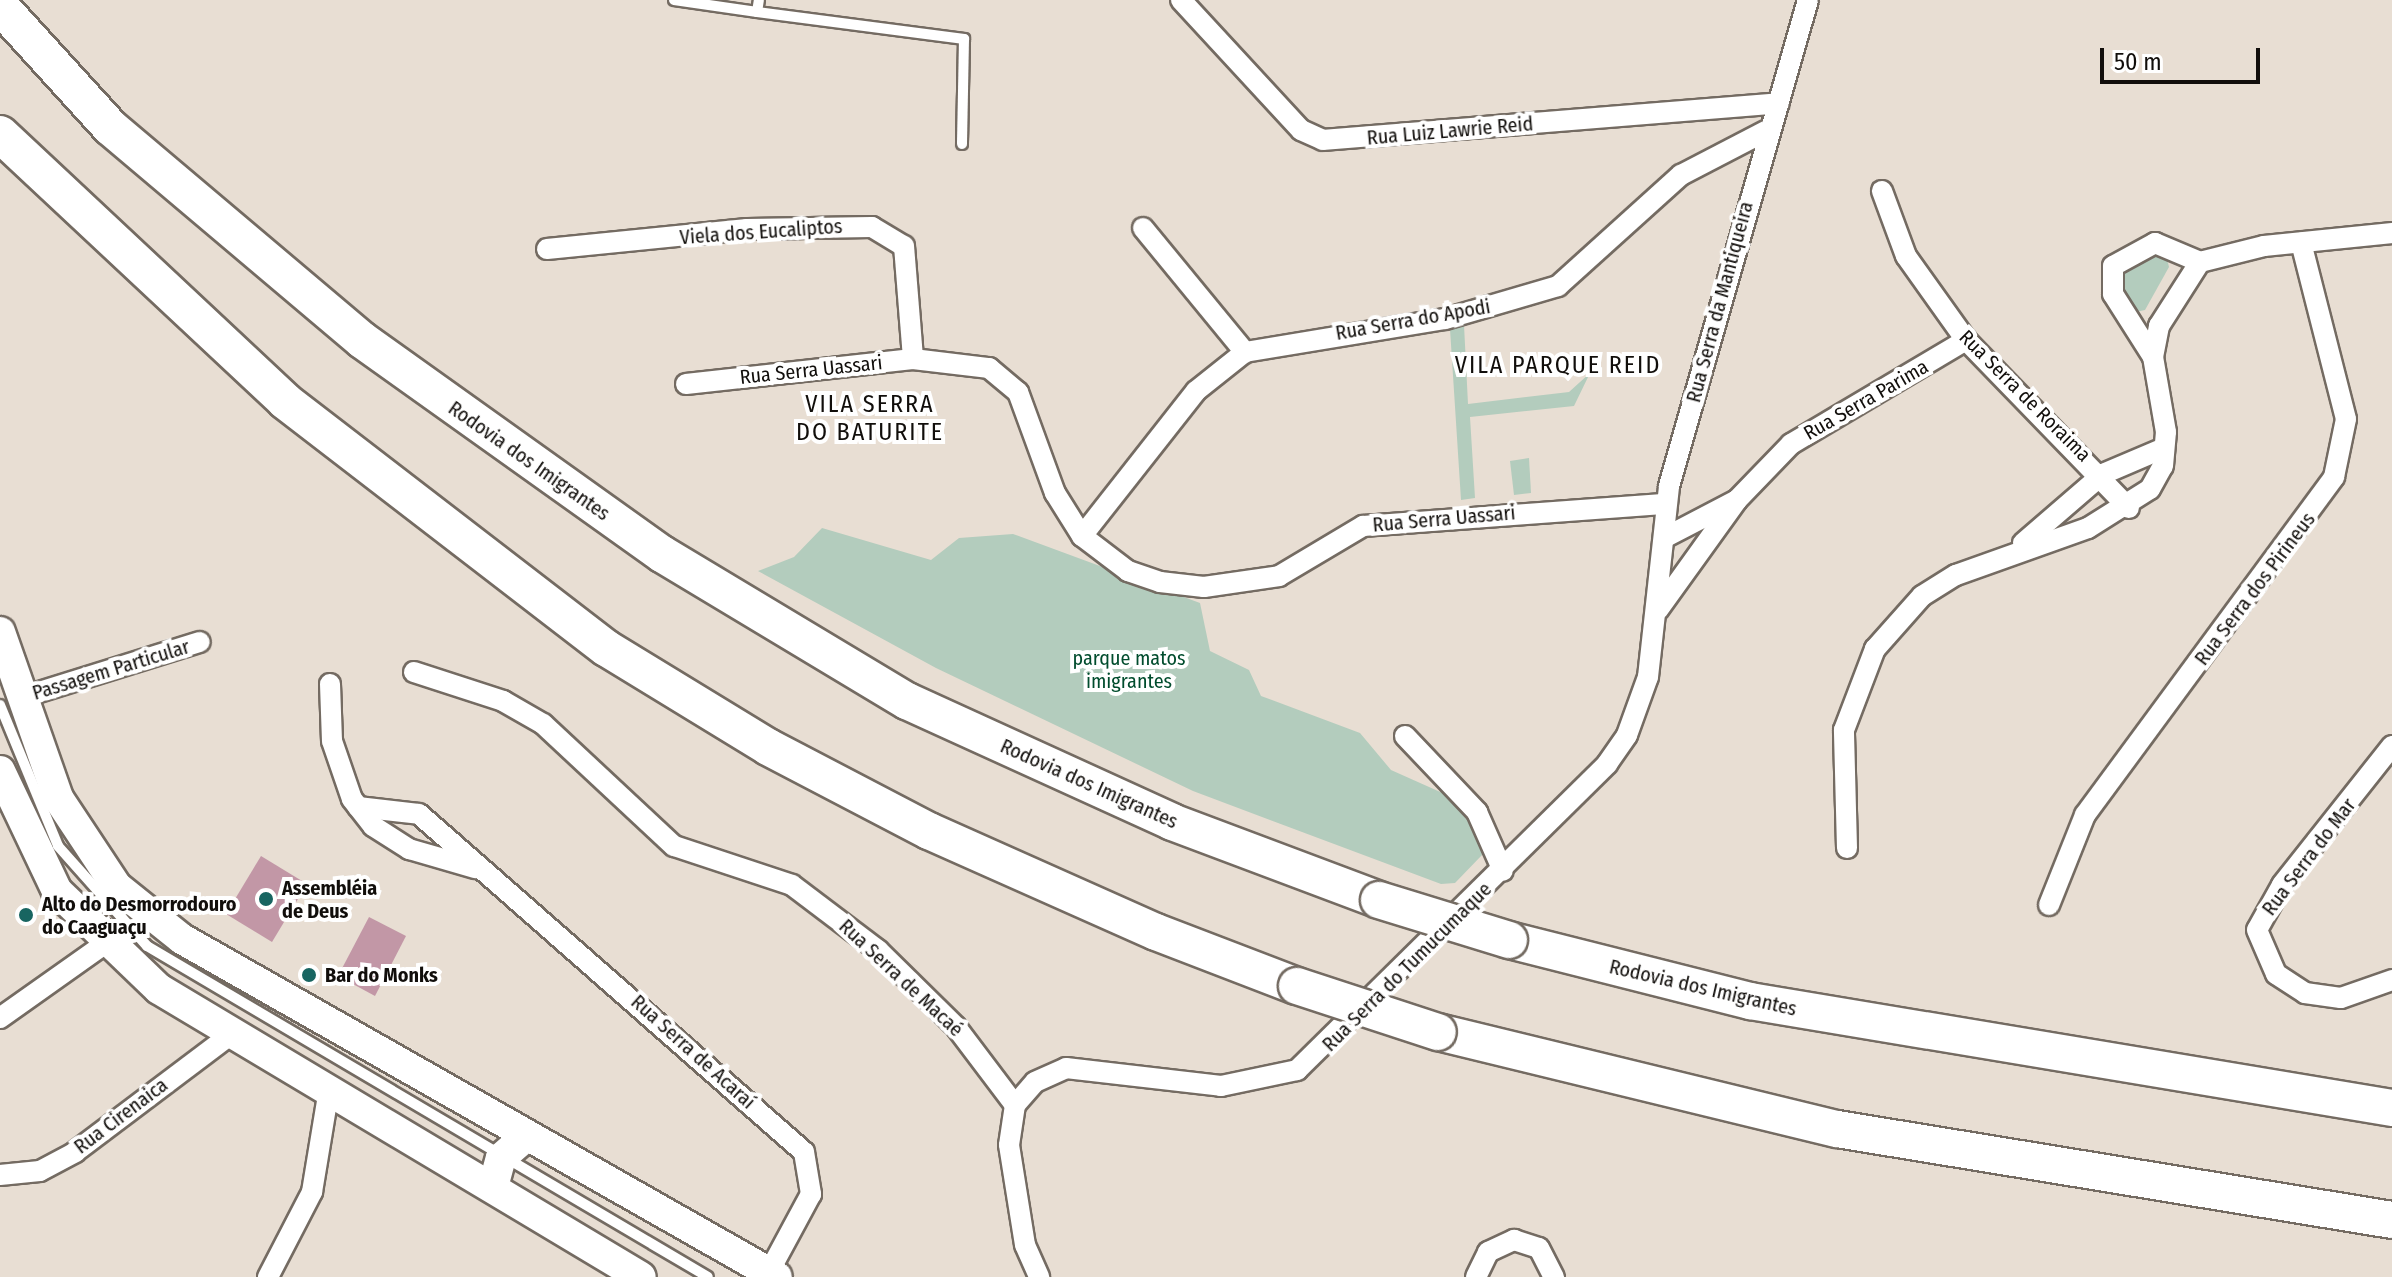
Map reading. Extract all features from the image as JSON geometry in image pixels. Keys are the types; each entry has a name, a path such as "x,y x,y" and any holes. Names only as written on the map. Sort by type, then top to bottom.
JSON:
{"highway":[{"name":"Rodovia dos Imigrantes","path":"0,6 110,127 362,340 662,554 907,701 1172,822 1379,900 1509,940 1750,1001 2392,1108"},
{"path":"0,134 285,401 606,648 768,747 929,831 1297,986 1438,1032 1837,1129 2392,1220"}],"main road":[{"path":"0,632 11,701 58,798 117,887 182,939 525,1137 773,1274"},
{"path":"0,771 42,867 106,943 159,989 641,1277"},
{"path":"493,1187 501,1158 525,1137"}],"street":[{"name":"Rua Luiz Lawrie Reid","path":"1181,0 1301,130 1323,140 1778,103"},
{"name":"Rua Serra da Mantiqueira","path":"1658,610 1666,504 1766,131 1778,103 1808,0"},
{"name":"Rua Serra do Apodi","path":"1082,536 1196,391 1245,352 1445,319 1558,286 1681,175 1766,131"},
{"name":"Rua Serra de Roraima","path":"1847,848 1844,730 1875,649 1922,596 2010,553 2129,508 2103,474 1966,340 1913,268 1882,191"},
{"name":"Viela dos Eucaliptos","path":"547,249 747,229 872,227 904,246 913,359"},
{"path":"1143,228 1245,352"},
{"path":"2153,357 2113,294 2113,266 2155,243 2200,262 2301,243 2392,233"},
{"name":"Rua Serra dos Pirineus","path":"2049,905 2085,815 2334,477 2346,419 2301,243"},
{"path":"2129,508 2159,477 2164,448 2153,357 2167,305 2200,262"},
{"name":"Rua Serra Parima","path":"1658,610 1737,500 1791,444 1966,340"},
{"name":"Rua Serra Uassari","path":"686,384 913,359 989,368 1011,384 1035,425 1055,493 1082,536 1128,571 1204,587 1279,576 1363,526 1666,504"},
{"path":"2103,474 2164,448"},
{"name":"Rua Serra de Roraima","path":"2010,553 2103,474"},
{"name":"Rua Serra Parima","path":"1664,538 1737,500"},
{"name":"Rua Serra do Tumucumaque","path":"1015,1105 1035,1082 1066,1068 1221,1086 1297,1070 1503,871 1627,735 1648,677 1658,610"},
{"name":"Passagem Particular","path":"11,701 200,642"},
{"name":"Rua Serra de Macaé","path":"414,672 503,701 543,724 674,846 792,885 837,917 956,1027 1015,1105"},
{"name":"Rua Serra de Acaraí","path":"330,684 332,741 358,807 409,849 479,869"},
{"path":"1405,736 1471,804 1503,871"},
{"name":"Rua Serra do Mar","path":"2392,746 2264,913 2259,946 2276,974 2322,998 2392,980"},
{"name":"Rua Serra de Acaraí","path":"358,807 410,809 804,1152 811,1194 773,1274"},
{"path":"0,1018 106,943"},
{"name":"Rua Cirenaica","path":"0,1175 40,1171 75,1152 233,1033"},
{"path":"268,1277 312,1192 329,1089"},
{"path":"1015,1105 1009,1145 1025,1245 1039,1277"},
{"path":"1476,1277 1488,1252 1514,1240 1539,1248 1554,1277"}],"lane":[{"path":"674,0 964,39 962,144"},
{"path":"757,12 759,0"},
{"path":"11,701 58,846 113,916 183,972 708,1277"}],"green space":[{"path":"2165,251 2169,267 2145,310 2131,313 2116,282 2125,261"},
{"path":"1464,325 1468,404 1569,392 1590,373 1574,406 1470,417 1475,498 1461,500 1450,329"},
{"path":"1529,458 1531,493 1514,495 1510,461"},
{"name":"parque matos imigrantes","path":"822,528 931,560 959,538 1013,534 1200,603 1210,651 1249,670 1261,696 1360,733 1391,770 1447,795 1477,821 1483,854 1455,883 1441,884 1193,791 936,668 758,571 794,557"}],"building":[{"name":"Assembléia de Deus","path":"261,856 307,884 272,942 226,914"},
{"path":"369,917 406,936 375,996 338,976"}],"place":[{"name":"Assembléia de Deus","path":"266,899"},
{"name":"Alto do Desmorrodouro do Caaguaçu","path":"26,915"},
{"name":"Bar do Monks","path":"309,975"}],"district":[{"name":"VILA PARQUE REID","path":"1558,366"},
{"name":"VILA SERRA DO BATURITE","path":"870,419"}]}
